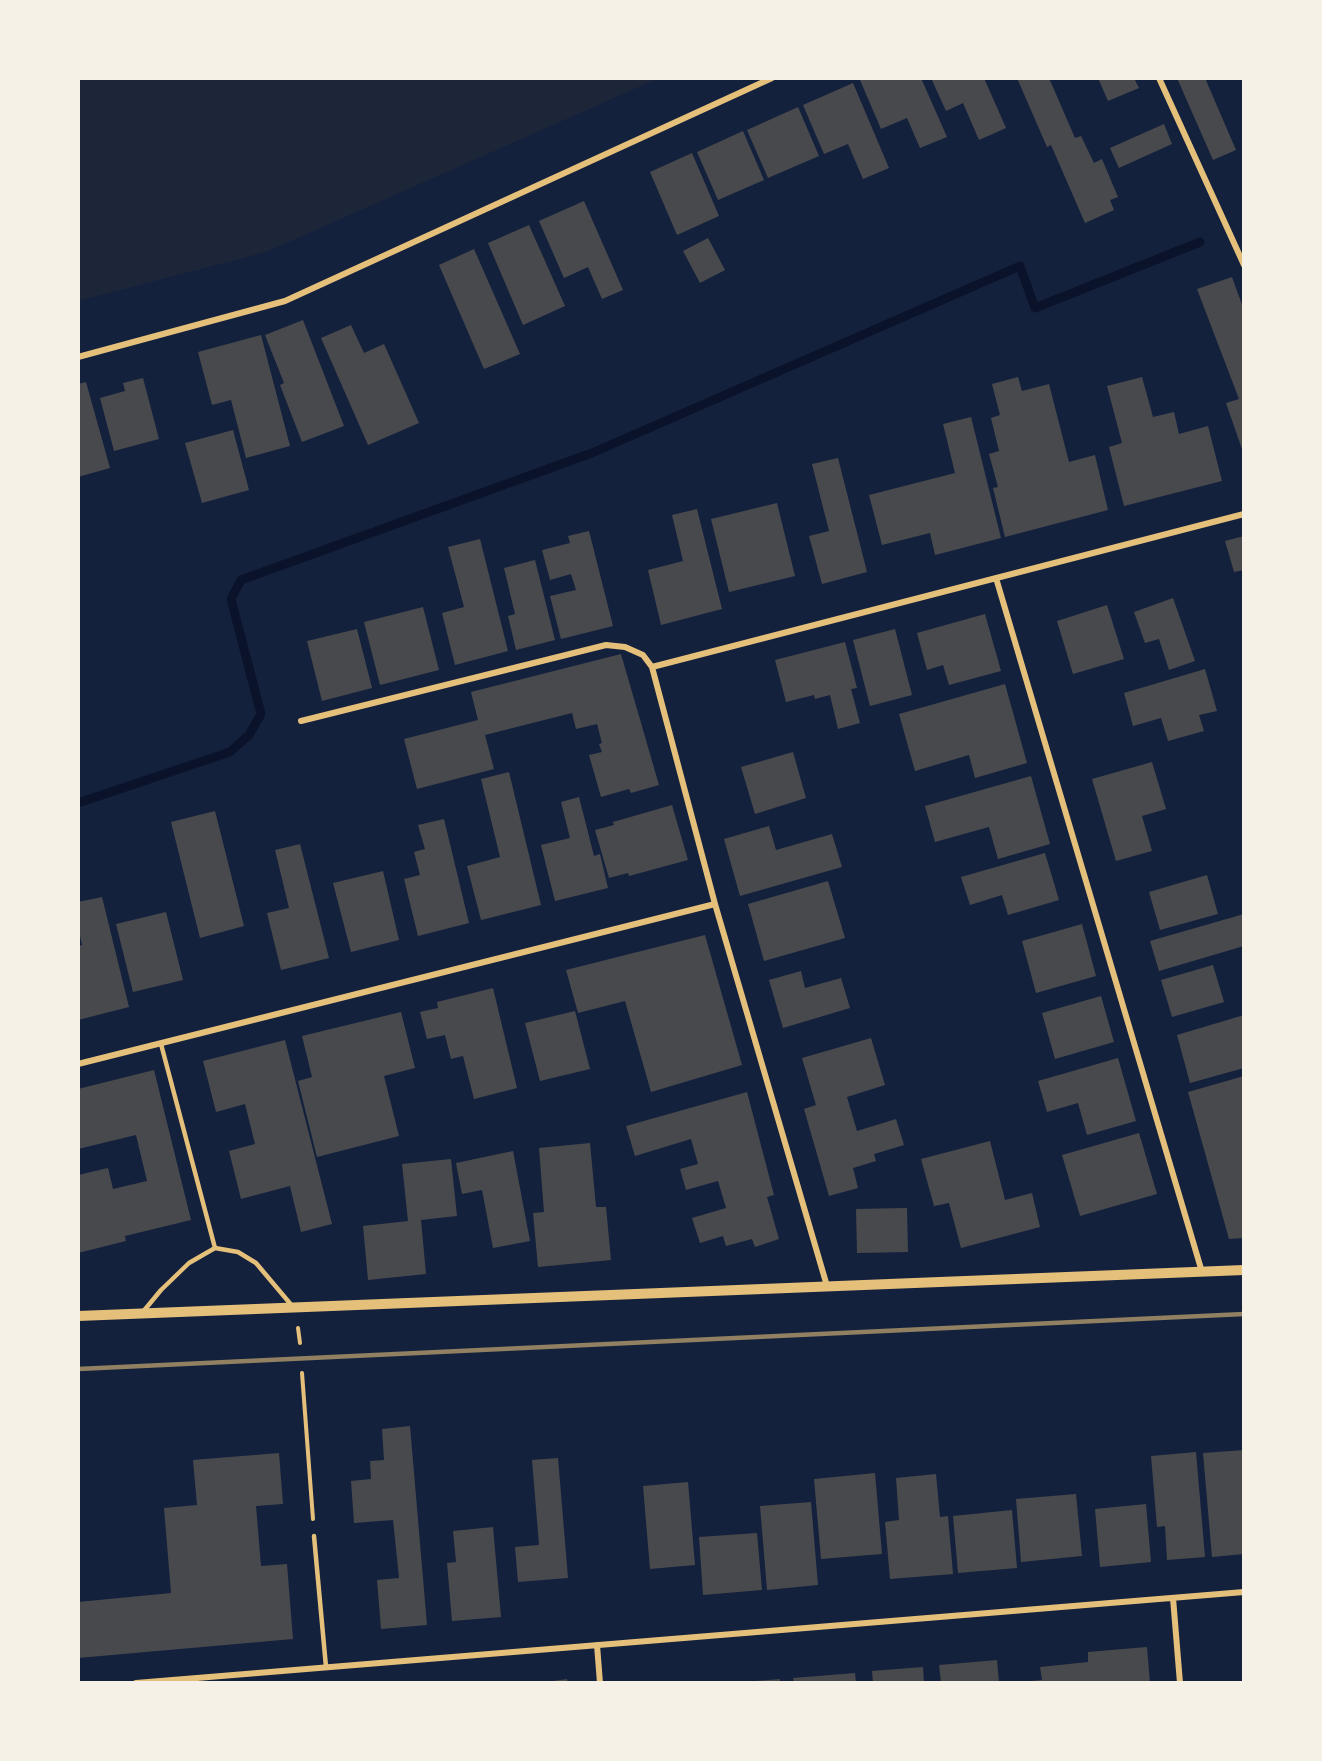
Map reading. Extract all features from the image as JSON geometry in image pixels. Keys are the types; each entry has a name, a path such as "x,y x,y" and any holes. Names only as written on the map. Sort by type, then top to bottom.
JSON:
{"street":[{"path":"78,357 285,301 772,78"},
{"path":"1159,78 1244,265"},
{"path":"652,667 1244,514"},
{"path":"996,578 1202,1272"},
{"path":"301,721 606,645 626,647 643,655 652,667 715,904 827,1286"},
{"path":"78,1064 715,904"},
{"path":"78,1316 1244,1270"},
{"path":"136,1683 1244,1592"},
{"path":"1173,1598 1180,1683"},
{"path":"597,1645 600,1683"}],"lane":[{"path":"161,1044 215,1248"},
{"path":"141,1313 189,1263 215,1248 238,1252 256,1263 293,1307"},
{"path":"314,1536 326,1667"}],"path":[{"path":"298,1327 300,1343"},
{"path":"302,1373 314,1536"}],"shaded area":[{"path":"78,78 659,78 266,252 78,301"}],"building":[{"path":"865,78 921,78 947,137 920,148 907,118 881,129 860,80"},
{"path":"931,78 984,78 1006,128 979,140 963,103 946,111"},
{"path":"1017,78 1049,78 1075,138 1081,136 1094,163 1102,159 1118,197 1110,200 1114,210 1085,223 1051,145 1047,147"},
{"path":"1098,78 1134,78 1139,88 1108,101"},
{"path":"1177,78 1205,78 1236,150 1213,160"},
{"path":"853,83 889,168 863,179 848,144 824,154 803,105"},
{"path":"798,107 819,156 768,178 747,130"},
{"path":"1164,124 1172,144 1119,168 1110,148"},
{"path":"743,131 764,180 718,200 697,152"},
{"path":"692,153 719,216 677,235 650,172"},
{"path":"584,201 623,290 602,299 588,267 564,278 539,221"},
{"path":"529,225 565,306 523,325 488,243"},
{"path":"708,238 725,270 700,283 683,251"},
{"path":"474,249 520,354 484,369 439,265"},
{"path":"1232,277 1244,310 1244,455 1226,403 1239,399 1197,289"},
{"path":"303,320 344,426 302,442 280,385 284,383 265,335"},
{"path":"351,325 364,353 384,344 419,423 368,445 321,338"},
{"path":"261,335 290,446 246,458 231,400 212,405 198,352"},
{"path":"1018,377 1022,391 1049,384 1069,462 1095,455 1108,510 1005,537 993,488 998,487 989,454 999,451 991,418 1000,415 992,384"},
{"path":"1142,377 1153,417 1174,412 1179,434 1208,426 1222,481 1124,506 1109,447 1122,443 1107,386"},
{"path":"143,378 159,439 114,451 100,398 125,391 123,383"},
{"path":"86,382 110,468 78,477 78,384"},
{"path":"971,417 1001,538 935,555 930,533 882,545 869,495 955,473 943,424"},
{"path":"233,430 249,490 202,503 185,443"},
{"path":"838,458 867,572 822,584 809,536 829,531 812,464"},
{"path":"777,503 795,576 729,592 711,519"},
{"path":"697,509 722,609 661,625 648,570 683,561 672,515"},
{"path":"589,531 613,626 561,639 550,596 576,590 571,574 550,580 542,550 570,543 568,536"},
{"path":"1244,536 1244,570 1234,572 1225,541"},
{"path":"480,539 508,651 455,665 442,613 464,607 448,547"},
{"path":"535,560 555,640 516,650 508,616 515,614 504,568"},
{"path":"1173,598 1195,661 1169,670 1159,639 1145,643 1134,612"},
{"path":"1107,605 1124,659 1073,674 1057,621"},
{"path":"423,607 439,670 380,685 364,622"},
{"path":"985,614 1001,671 949,685 943,665 927,670 917,633"},
{"path":"357,629 372,688 322,701 307,641"},
{"path":"895,629 912,695 870,706 853,640"},
{"path":"845,642 857,688 851,689 860,723 838,729 830,695 815,699 814,695 786,702 775,660"},
{"path":"621,654 659,785 631,793 629,789 601,797 589,755 602,752 597,724 576,729 572,713 485,735 494,769 417,789 404,739 478,720 471,692"},
{"path":"1205,669 1217,711 1199,715 1204,731 1168,741 1161,718 1133,726 1124,693"},
{"path":"1005,684 1027,763 975,778 969,755 915,771 899,714"},
{"path":"793,752 806,798 755,814 741,767"},
{"path":"1152,762 1166,809 1142,816 1152,851 1116,861 1092,779"},
{"path":"509,772 541,905 481,920 467,866 500,857 481,779"},
{"path":"1031,776 1050,844 998,859 989,827 935,842 925,806"},
{"path":"579,797 594,856 600,854 608,888 555,901 541,845 570,838 561,802"},
{"path":"672,805 688,860 629,876 628,873 609,878 595,830 614,825 613,822"},
{"path":"215,811 244,926 200,938 171,822"},
{"path":"444,819 469,923 418,936 404,879 420,875 414,852 425,849 418,825"},
{"path":"769,826 776,850 832,834 842,867 740,896 724,839"},
{"path":"300,844 329,958 281,970 267,913 289,908 275,850"},
{"path":"1045,853 1059,900 1008,915 1002,895 970,905 961,877"},
{"path":"383,871 399,940 351,952 333,883"},
{"path":"1207,875 1218,914 1160,930 1149,892"},
{"path":"828,881 845,938 764,961 748,904"},
{"path":"102,897 129,1007 78,1020 78,946 82,945 78,927 78,902"},
{"path":"166,912 183,980 133,992 116,924"},
{"path":"1244,914 1244,946 1159,971 1150,941"},
{"path":"1082,924 1096,976 1036,993 1022,941"},
{"path":"705,935 742,1065 651,1092 625,1001 578,1013 566,970"},
{"path":"1213,965 1224,1002 1172,1017 1161,980"},
{"path":"801,971 805,988 841,978 850,1008 783,1028 769,980"},
{"path":"493,988 517,1088 474,1099 463,1056 451,1059 445,1035 427,1039 420,1012 438,1008 437,1002"},
{"path":"1101,996 1114,1042 1055,1059 1042,1013"},
{"path":"575,1011 590,1069 540,1081 525,1023"},
{"path":"401,1012 415,1068 384,1076 399,1136 317,1157 298,1081 312,1077 302,1036"},
{"path":"1244,1015 1244,1068 1190,1083 1177,1035"},
{"path":"871,1038 885,1085 847,1097 857,1131 896,1119 904,1145 874,1154 876,1161 853,1168 858,1188 829,1196 804,1109 816,1105 802,1058"},
{"path":"285,1040 332,1224 301,1232 290,1186 241,1199 229,1151 255,1144 245,1104 216,1112 203,1061"},
{"path":"1118,1058 1136,1121 1087,1135 1078,1103 1047,1112 1038,1081"},
{"path":"154,1070 191,1220 125,1236 126,1241 78,1253 78,1175 108,1168 113,1189 147,1181 136,1135 78,1149 78,1089"},
{"path":"1244,1076 1244,1238 1229,1239 1188,1092"},
{"path":"747,1092 774,1195 767,1197 779,1239 755,1247 752,1239 726,1246 723,1236 700,1243 692,1218 726,1208 718,1181 686,1190 680,1169 698,1164 691,1139 635,1156 626,1126"},
{"path":"1139,1133 1157,1194 1080,1216 1062,1155"},
{"path":"990,1141 1005,1200 1032,1193 1040,1227 961,1248 949,1203 934,1206 921,1159"},
{"path":"590,1143 596,1207 606,1207 611,1260 538,1267 533,1213 544,1212 539,1148"},
{"path":"513,1151 530,1241 493,1248 482,1190 462,1194 456,1163"},
{"path":"451,1159 457,1216 421,1220 426,1274 368,1280 363,1226 408,1221 402,1164"},
{"path":"907,1208 908,1252 857,1253 856,1209"},
{"path":"410,1426 427,1625 381,1629 377,1580 399,1578 393,1520 354,1523 351,1481 371,1479 370,1461 384,1460 382,1429"},
{"path":"1244,1450 1244,1554 1212,1557 1203,1453"},
{"path":"1196,1452 1205,1557 1167,1560 1165,1526 1157,1527 1151,1456"},
{"path":"279,1453 283,1504 256,1506 261,1566 287,1564 293,1639 78,1658 78,1602 171,1593 164,1508 197,1505 193,1460"},
{"path":"558,1458 568,1578 518,1582 515,1547 539,1545 532,1460"},
{"path":"875,1473 882,1554 821,1559 814,1479"},
{"path":"936,1474 940,1517 948,1516 953,1574 890,1579 885,1522 899,1520 896,1478"},
{"path":"688,1482 695,1565 650,1569 643,1486"},
{"path":"1076,1494 1082,1556 1021,1562 1016,1499"},
{"path":"811,1502 818,1585 767,1590 760,1506"},
{"path":"1146,1504 1151,1562 1100,1567 1095,1509"},
{"path":"1012,1510 1017,1568 958,1573 953,1516"},
{"path":"493,1527 501,1617 452,1621 447,1563 456,1562 453,1531"},
{"path":"757,1533 762,1590 703,1595 699,1537"},
{"path":"1147,1647 1150,1683 1031,1683 1031,1681 1042,1680 1040,1667 1088,1662 1088,1652"},
{"path":"997,1660 999,1683 941,1683 939,1665"},
{"path":"923,1667 924,1683 873,1683 872,1671"},
{"path":"855,1673 856,1683 794,1683 793,1678"},
{"path":"567,1679 568,1683 546,1683 546,1682"},
{"path":"780,1679 780,1683 756,1683 756,1681"}],"waterway":[{"path":"78,803 230,752 249,735 261,714 231,599 241,580 592,453 1020,266 1035,308 1200,242"}],"railway":[{"path":"78,1369 1244,1314"}]}
